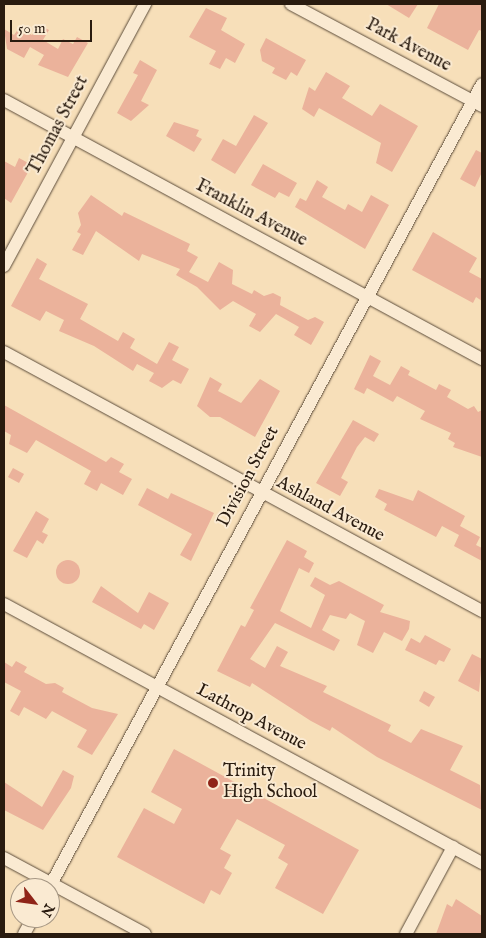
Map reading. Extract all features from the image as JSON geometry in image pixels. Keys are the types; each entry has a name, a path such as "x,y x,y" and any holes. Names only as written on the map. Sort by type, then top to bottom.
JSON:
{"street":[{"name":"Thomas Street","path":"4,266 145,4"},
{"name":"Park Avenue","path":"291,4 478,104"},
{"name":"Division Street","path":"55,878 261,492 368,297 478,104 482,84"},
{"name":"Franklin Avenue","path":"4,100 482,359"},
{"name":"Ashland Avenue","path":"4,352 482,612"},
{"name":"Lathrop Avenue","path":"4,604 482,863"},
{"path":"406,934 453,847"},
{"path":"4,858 38,878"},
{"path":"60,891 145,934"}],"building":[{"path":"386,4 418,4 409,18"},
{"path":"439,4 482,4 482,31 479,30 468,50 427,28"},
{"path":"206,8 227,18 221,30 245,44 235,63 226,58 220,69 209,64 216,51 189,37"},
{"path":"38,24 49,30 43,40 58,49 63,39 73,44 77,37 88,43 68,77 38,65 44,55 30,47 24,58 7,49 4,29 14,35 19,28 32,35"},
{"path":"266,38 306,60 297,76 291,72 286,80 272,73 275,68 262,61 260,50"},
{"path":"140,60 157,70 141,101 149,105 131,121 117,113 138,75 133,73"},
{"path":"326,72 350,86 342,98 372,116 380,104 418,126 392,172 376,163 381,143 319,108 314,117 302,109 309,87 315,91"},
{"path":"254,115 268,123 235,174 211,160 223,139 236,146"},
{"path":"174,122 199,130 196,136 202,139 194,152 166,136"},
{"path":"476,150 482,153 482,172 475,187 460,179"},
{"path":"19,158 32,165 11,203 4,198 4,161 15,167"},
{"path":"263,164 297,183 289,197 279,192 275,198 251,185"},
{"path":"317,180 328,187 322,197 345,210 348,204 362,212 371,195 389,205 365,249 295,207 300,198 306,201"},
{"path":"91,195 122,216 124,212 190,244 187,251 198,257 189,272 208,282 219,262 233,270 232,284 252,294 254,290 264,296 273,293 281,297 280,305 308,320 315,317 324,322 311,345 294,335 299,327 276,314 260,332 249,326 256,314 233,301 220,310 197,287 176,275 180,269 142,254 139,261 96,231 83,255 72,250 81,234 77,232 81,225 78,213"},
{"path":"433,232 477,258 469,272 482,279 482,301 476,297 473,303 412,270"},
{"path":"37,258 47,264 39,279 88,304 80,319 118,341 123,332 135,339 130,348 157,364 169,342 179,347 172,360 189,369 181,384 173,380 162,388 149,381 154,373 137,364 133,371 94,346 59,331 64,320 46,311 40,321 11,306"},
{"path":"370,355 381,361 373,376 390,385 401,366 410,371 408,375 436,390 439,384 451,390 447,397 468,409 474,406 478,412 482,410 482,457 453,447 455,443 448,439 451,433 420,419 425,411 397,396 393,402 367,388 364,394 354,389"},
{"path":"210,377 222,384 218,391 241,403 260,379 280,391 255,437 220,417 210,417 197,406"},
{"path":"4,405 106,462 111,457 124,464 119,472 132,479 123,495 101,483 97,491 84,484 91,471 36,440 27,453 9,444 11,435 4,431"},
{"path":"353,420 379,434 374,442 365,437 357,447 341,478 348,482 340,496 316,483"},
{"path":"13,468 24,474 19,483 8,477"},
{"path":"147,488 168,499 171,493 214,513 191,561 180,555 192,534 138,505"},
{"path":"379,489 413,501 418,490 465,516 460,526 480,537 476,545 482,548 482,561 454,546 459,535 442,526 436,537 384,510 387,504 375,497"},
{"path":"36,511 49,519 42,532 48,535 43,544 37,540 27,558 13,551"},
{"path":"287,540 307,551 304,557 314,563 309,573 299,568 280,611 311,628 325,595 310,586 315,577 330,585 339,581 384,605 380,612 410,621 409,629 402,641 384,632 373,653 357,645 365,621 350,613 346,619 330,615 322,630 340,640 334,651 275,623 250,659 265,668 277,646 288,652 280,666 327,686 323,692 391,725 388,731 411,743 421,729 463,746 450,770 480,785 482,810 377,757 332,727 330,731 311,721 252,683 250,687 217,671 241,625 245,627 254,610 250,608"},
{"path":"68,560 77,563 80,572 77,581 68,584 59,581 56,572 59,563"},
{"path":"101,586 138,613 149,592 169,603 154,630 144,624 141,629 92,602"},
{"path":"425,635 451,649 444,662 439,660 436,665 405,650 411,638 420,643"},
{"path":"472,654 482,659 479,692 458,681"},
{"path":"16,661 27,667 24,672 46,684 55,683 64,688 62,692 92,708 118,714 92,755 77,747 87,730 52,711 46,719 24,707 19,716 10,711 21,691 4,682 4,662 12,667"},
{"path":"424,691 435,697 429,707 419,701"},
{"path":"174,749 359,850 323,914 275,888 288,864 278,858 285,845 237,819 220,849 231,855 224,868 232,873 220,895 211,890 204,904 117,857 144,808 174,824 182,809 151,792"},
{"path":"63,770 74,776 71,788 43,830 4,810 4,782 42,807"},
{"path":"456,899 482,916 482,934 436,934 447,904 452,907"}],"place":[{"name":"Trinity High School","path":"213,783"}]}
